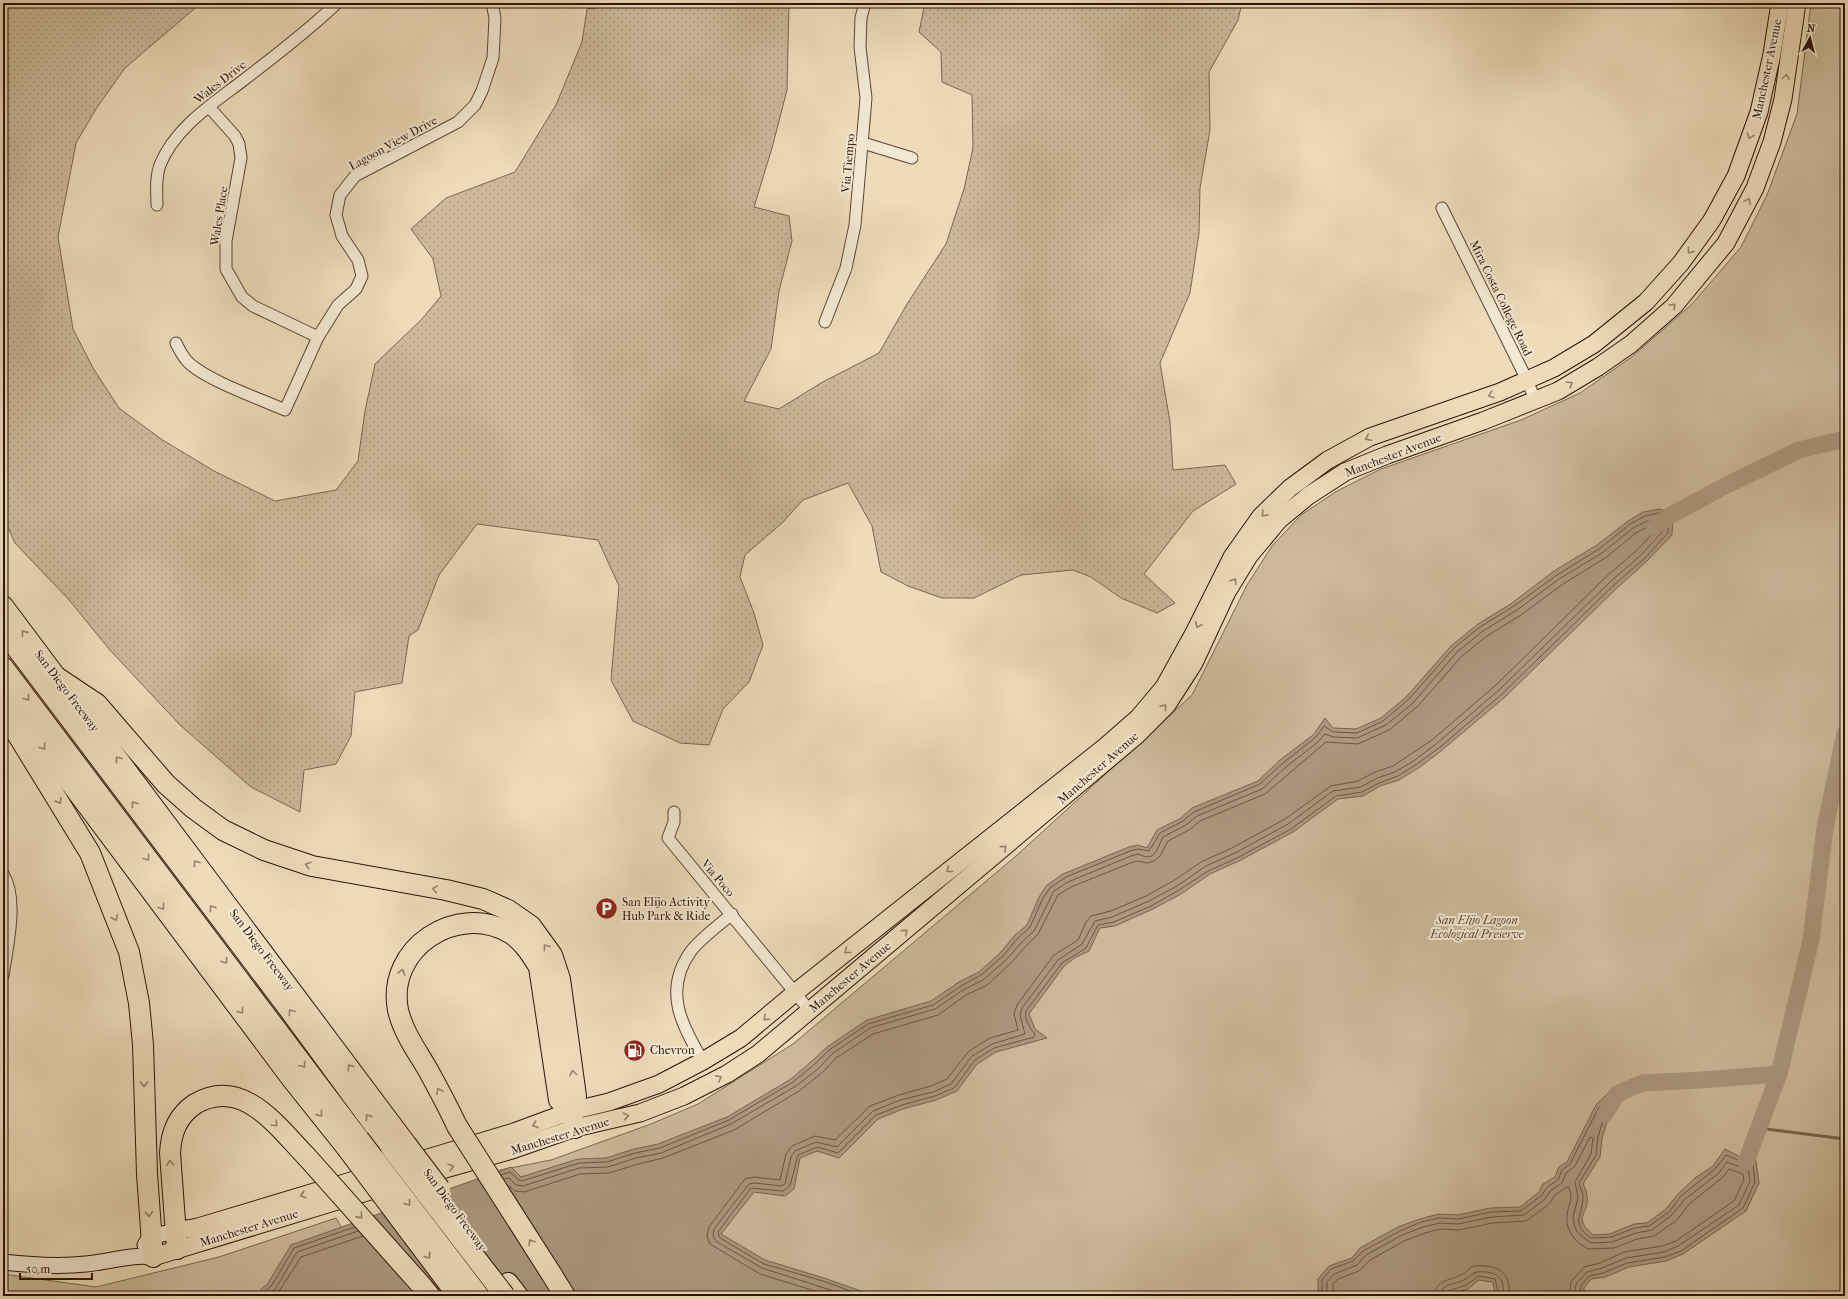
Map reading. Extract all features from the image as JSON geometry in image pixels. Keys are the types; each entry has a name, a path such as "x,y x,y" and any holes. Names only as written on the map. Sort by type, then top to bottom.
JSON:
{"highway":[{"name":"San Diego Freeway","path":"3,606 399,1146 518,1296"},
{"path":"3,630 288,1008 399,1146 505,1296"},
{"path":"3,667 352,1143 458,1296"},
{"path":"55,676 97,704 166,784 193,808 223,830 264,850 312,866 446,890 483,899 508,910 531,926 552,955 560,979 576,1096 573,1120"},
{"path":"3,693 286,1072 352,1143 479,1296"},
{"path":"3,693 14,729 90,854 129,952 139,1003 144,1045 144,1101 150,1237 146,1256"},
{"path":"565,1296 457,1126 405,1030 398,1010 398,990 402,972 411,953 427,938 444,928 464,923 484,924 510,933 529,949 539,967 560,1100 573,1120"},
{"path":"176,1240 170,1138 174,1127 186,1110 203,1100 228,1096 244,1100 266,1114 306,1156 430,1296"}],"main road":[{"name":"Manchester Avenue","path":"3,1262 45,1265 83,1264 146,1256 176,1240 395,1183 512,1150 609,1102 659,1084 703,1061 741,1038 796,992 1106,746 1138,718 1164,687 1195,631 1232,557 1261,516 1290,488 1328,460 1370,437 1500,392 1554,368 1594,344 1646,302 1681,263 1712,220 1736,176 1759,112 1772,54 1780,3"},
{"name":"Manchester Avenue","path":"573,1120 640,1113 684,1096 727,1074 758,1054 1130,741 1167,705 1194,663 1227,592 1249,556 1279,520 1308,496 1345,472 1558,391 1598,367 1631,344 1674,306 1726,243 1755,188 1772,142 1783,99 1796,3"},
{"name":"Manchester Avenue","path":"150,1237 176,1240"}],"street":[{"name":"Wales Drive","path":"157,205 157,182 160,167 165,155 182,131 210,107 313,26 336,3"},
{"name":"Lagoon View Drive","path":"176,343 182,355 189,364 204,374 285,410 318,338 338,305 356,288 362,276 358,260 342,236 336,214 340,195 356,176 458,122 475,105 482,92 493,58 495,18 492,3"},
{"name":"Via Tiempo","path":"825,322 846,268 855,225 866,98 860,40 861,18 865,3"},
{"name":"Wales Place","path":"210,107 235,136 239,144 242,158 226,241 226,269 242,297 253,306 318,338"},
{"path":"863,143 912,158"},
{"name":"Mira Costa College Road","path":"1442,208 1527,380 1535,400"},
{"name":"Via Poco","path":"674,812 674,822 668,838 732,914 692,950 678,979 676,996 678,1011 703,1061"},
{"path":"3,874 8,881 12,902 3,976"},
{"path":"732,914 810,1011"}],"green space":[{"path":"3,3 201,3 125,68 96,109 76,143 58,237 73,329 93,368 119,408 161,439 214,471 275,501 336,490 358,461 365,411 375,364 422,319 441,296 433,259 411,229 446,198 515,172 556,105 582,42 587,9 637,3 789,3 787,90 772,148 754,207 789,216 792,241 779,291 771,349 744,401 779,409 821,383 879,353 907,304 946,244 964,189 973,148 972,95 942,82 941,52 919,32 925,3 1242,3 1238,20 1209,72 1210,130 1200,188 1199,233 1190,293 1160,363 1170,422 1173,470 1225,465 1236,484 1193,511 1144,574 1175,603 1157,613 1121,598 1091,577 1073,570 1021,575 974,598 942,598 908,586 881,572 872,526 848,483 803,500 782,523 745,555 740,577 754,613 763,645 749,682 723,709 709,745 680,743 633,721 611,680 619,586 598,540 477,524 439,575 418,630 409,636 402,683 355,692 351,736 336,764 304,770 300,812 251,787 180,725 109,649 70,601 15,543 3,516"},
{"name":"San Elijo Lagoon Ecological Preserve","path":"1811,3 1845,3 1845,1296 594,1296 500,1170 551,1160 651,1124 698,1104 793,1044 1016,856 1192,695 1247,585 1272,546 1301,515 1337,491 1381,469 1521,420 1580,393 1633,356 1692,304 1741,247 1767,195 1797,114"},
{"path":"336,1218 382,1296 3,1296 3,1274 96,1287 219,1257"}],"water":[{"path":"1660,509 1673,514 1672,535 1647,561 1617,588 1505,697 1441,751 1420,767 1399,780 1380,786 1363,796 1338,799 1293,832 1239,861 1210,874 1181,894 1153,909 1115,926 1100,928 1089,951 1076,957 1064,966 1029,1014 1035,1029 1047,1038 996,1052 977,1064 957,1091 936,1100 903,1109 878,1119 839,1158 817,1151 800,1158 794,1189 785,1196 754,1192 721,1234 765,1260 824,1278 875,1296 254,1296 268,1283 291,1245 511,1167 521,1177 578,1159 606,1158 634,1149 658,1144 727,1117 791,1079 827,1047 867,1020 931,1001 959,982 979,972 1000,953 1015,935 1027,925 1039,897 1047,885 1063,874 1129,847 1138,845 1147,848 1157,830 1181,818 1192,808 1258,781 1280,760 1313,735 1325,718 1333,728 1356,729 1381,718 1406,697 1451,646 1478,624 1512,603 1554,571 1597,545 1628,521 1643,512"},
{"path":"1610,1091 1617,1094 1615,1104 1610,1112 1602,1138 1600,1157 1583,1184 1587,1193 1587,1202 1582,1219 1583,1223 1593,1235 1610,1234 1634,1224 1647,1223 1666,1209 1678,1194 1695,1178 1713,1166 1725,1149 1742,1158 1748,1150 1749,1141 1753,1140 1759,1183 1746,1211 1683,1254 1666,1261 1629,1267 1605,1277 1591,1279 1584,1288 1584,1296 1495,1296 1493,1282 1479,1280 1468,1289 1444,1296 1312,1296 1318,1293 1318,1279 1329,1266 1352,1258 1360,1248 1398,1227 1439,1214 1458,1215 1490,1208 1520,1207 1539,1192 1543,1184 1555,1177 1559,1167 1567,1162 1596,1105"}],"waterway":[{"path":"1654,527 1673,514 1723,487 1799,450 1845,439"},
{"path":"1746,1162 1779,1074 1811,940 1825,828 1845,733"},
{"path":"1605,1114 1617,1094 1642,1083 1779,1074"},
{"path":"1758,1128 1845,1139"}],"place":[{"name":"San Elijo Activity Hub Park & Ride","path":"606,909"},
{"name":"Chevron","path":"634,1050"}]}
